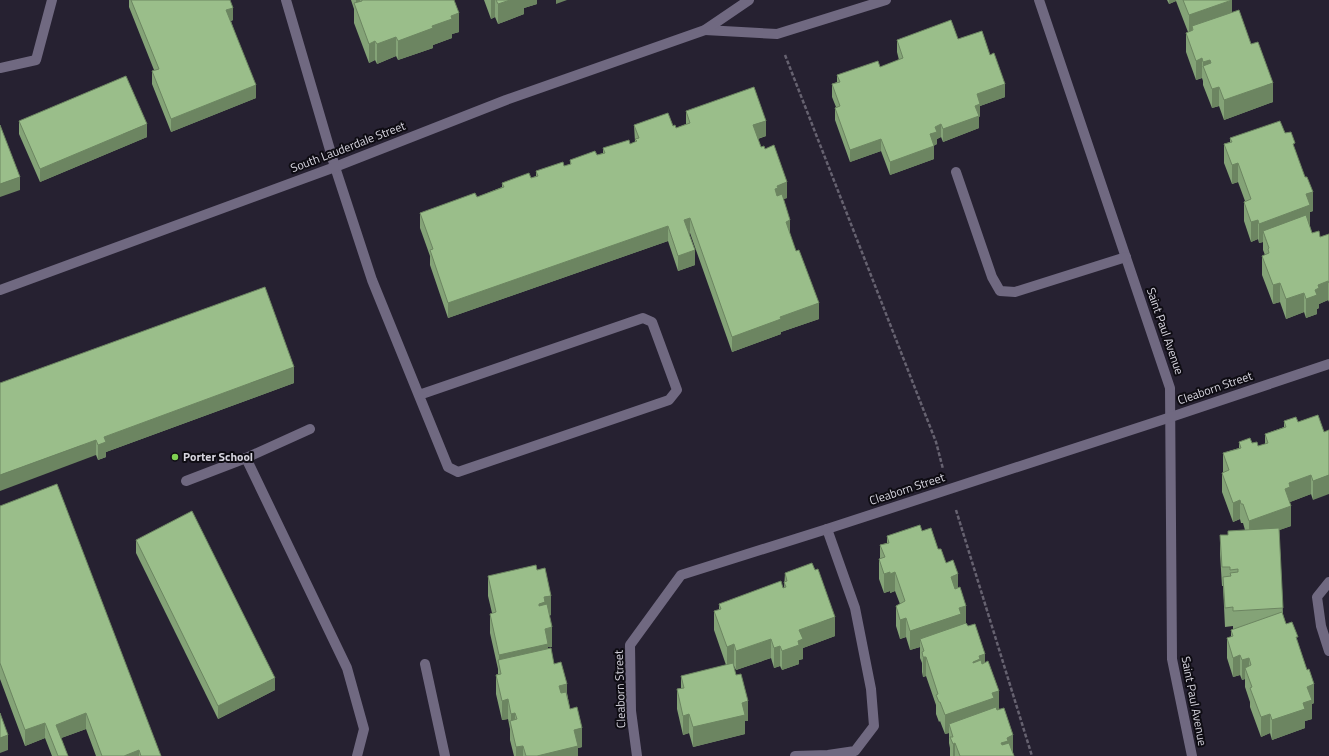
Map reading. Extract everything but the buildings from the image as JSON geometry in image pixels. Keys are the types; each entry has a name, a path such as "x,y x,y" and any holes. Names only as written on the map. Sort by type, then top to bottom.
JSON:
{"street":[{"path":"0,68 36,60 52,0"},
{"path":"286,0 334,167 372,280 448,467 458,472 669,400 677,390 652,322 644,318 419,395"},
{"name":"South Lauderdale Street","path":"0,290 334,167 506,100 705,30 749,0"},
{"name":"South Lauderdale Street","path":"705,30 777,34 886,0"},
{"name":"Saint Paul Avenue","path":"1039,0 1170,388 1172,659 1192,756"},
{"path":"956,172 992,277 1000,291 1015,292 1126,257"},
{"name":"Cleaborn Street","path":"637,756 631,711 630,645 681,575 1171,417 1329,364"},
{"path":"186,481 246,458 310,429"},
{"path":"246,458 347,668 364,729 357,756"},
{"path":"795,756 828,755 855,751 874,726 871,689 855,608 827,529"},
{"path":"1329,582 1317,597 1322,626 1329,651"},
{"path":"425,664 444,756"}],"path":[{"path":"777,34 936,442 949,489 1032,756"}],"place":[{"name":"Porter School","path":"175,457"}]}
